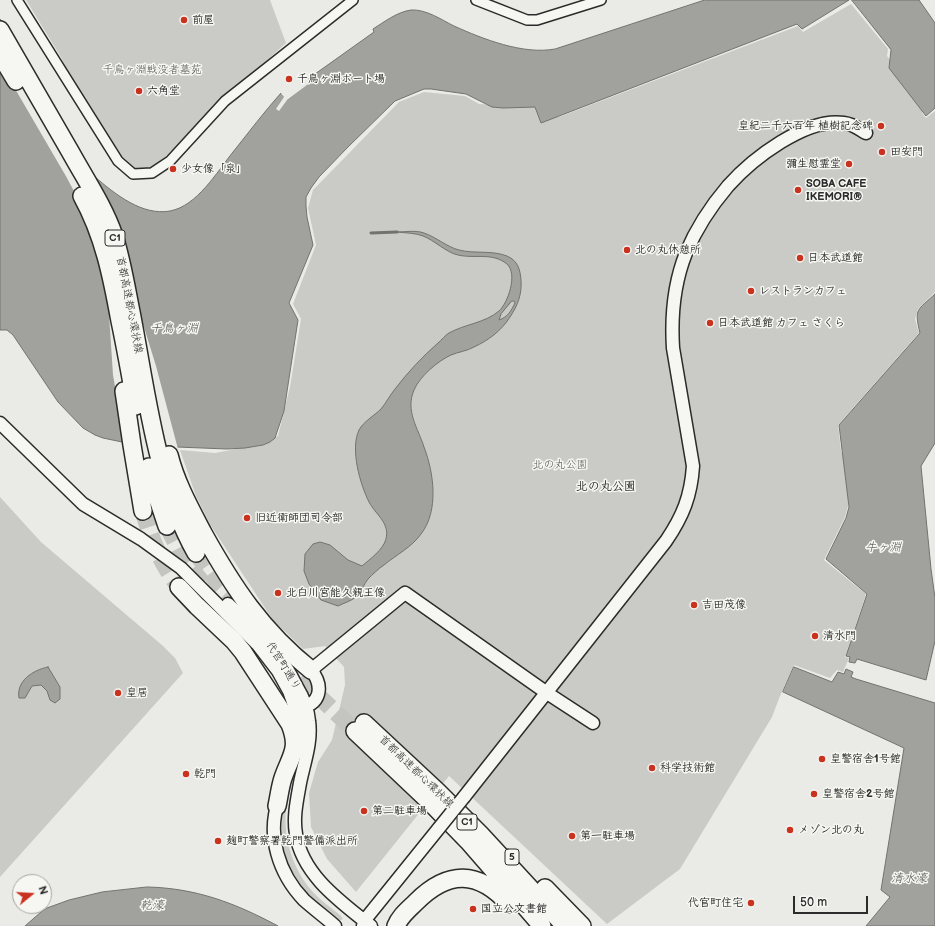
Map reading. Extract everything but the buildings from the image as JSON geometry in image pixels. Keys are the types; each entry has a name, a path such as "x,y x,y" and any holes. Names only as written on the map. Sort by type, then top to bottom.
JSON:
{"highway":[{"name":"首都高速都心環状線","path":"0,30 106,217 114,235 120,255 130,304 149,410 158,499 167,526"},
{"name":"首都高速都心環状線","path":"0,54 88,207 102,239 113,280 125,398 155,471 196,553"},
{"name":"C1","path":"143,511 155,471"},
{"path":"155,471 186,502 217,558 236,588 262,624 287,650 312,670"},
{"path":"179,587 234,641 243,652 290,724 295,741 295,748 283,779 277,806"},
{"path":"277,706 300,707"},
{"name":"首都高速都心環状線","path":"542,926 468,841 360,727 438,792 486,840 565,926"},
{"name":"5","path":"438,792 528,871 582,926"},
{"name":"5","path":"468,841 550,926"},
{"path":"396,926 402,916 431,888 448,880 467,878 481,882 493,888 529,926"}],"street":[{"path":"17,0 118,161 133,174 152,173 170,161 225,101 353,0"},
{"path":"476,0 527,20 537,20 601,0"},
{"path":"366,924 439,828 547,693 678,523 684,510 692,481 692,466 673,348 673,305 685,257 691,242 706,215 728,186 749,166 766,152 798,133 826,123 837,123 853,126 866,133"},
{"name":"代官町通り","path":"0,423 83,504 141,539 181,568 258,645 278,671 289,691 309,720 309,746 297,801 295,818 296,835 301,852 314,875 329,891 366,924"},
{"path":"300,707 312,703 316,698 319,688 318,681 312,670 405,592 547,693 593,723"},
{"name":"代官町通り","path":"300,707 302,744 296,763 277,806 274,822 276,852 282,867 298,893 305,901 335,926"}],"green space":[{"name":"千鳥ヶ淵戦没者墓苑","path":"26,0 270,0 286,43 224,99 165,157 151,167 136,170 117,157 66,71 62,59"},
{"name":"北の丸公園","path":"851,4 888,49 887,56 925,104 922,113 926,118 935,111 935,292 918,309 915,319 919,333 838,425 841,451 848,469 848,506 845,517 824,560 866,594 845,657 849,658 843,672 837,670 830,678 794,665 772,717 680,869 607,924 449,776 356,892 327,859 311,827 309,793 318,762 332,740 345,685 344,667 325,646 303,649 273,620 211,526 196,496 180,450 215,453 266,442 278,436 290,387 301,319 293,304 316,245 308,208 313,190 399,102 424,92 465,96 479,104 534,107 559,117 798,26 803,32"},
{"path":"0,497 41,542 163,646 175,658 183,673 0,877"},
{"path":"290,786 285,819 288,842 295,864 300,874 313,892 341,916 343,919 341,920 316,902 304,890 295,878 289,866 282,840 282,827 283,813"}],"water":[{"name":"千鳥ヶ淵","path":"705,0 849,0 802,29 797,24 541,123 535,107 492,107 466,94 424,89 395,101 348,147 319,177 306,197 307,217 313,245 289,303 298,320 284,411 275,438 270,442 263,445 245,448 227,449 177,447 122,442 95,435 83,428 58,402 13,335 7,330 0,330 0,19 95,177 120,197 139,207 160,212 180,208 198,195 281,93 287,100 310,82 308,79 374,32 373,29 406,11 417,10 434,15 465,31 503,45 530,50 543,50 555,49"},
{"path":"852,0 919,0 935,23 935,108 926,116 889,68 891,50"},
{"path":"397,232 421,232 459,250 495,253 511,258 514,260 519,269 521,280 520,295 510,317 503,327 494,335 471,348 451,355 441,361 420,379 414,390 411,405 413,419 427,457 432,480 432,503 427,525 413,543 368,579 356,597 338,606 321,600 309,584 304,571 305,554 313,544 320,542 330,545 348,560 362,566 382,547 387,533 382,519 372,507 362,486 356,456 356,438 359,430 366,421 381,409 393,391 415,365 446,335 455,330 488,318 499,311 506,302 512,281 510,269 507,264 501,260 489,257 454,254 423,236","holes":["512,301 515,303 509,313 499,320 501,314"]},
{"name":"牛ヶ淵","path":"935,294 935,443 921,466 935,598 935,641 926,680 857,659 855,663 849,662 850,657 846,656 867,594 826,559 846,518 849,507 839,425 920,333 917,319 918,310"},
{"path":"48,667 60,687 60,699 55,703 50,700 47,691 41,685 32,686 25,698 19,698 20,686 27,677 42,668"},
{"name":"清水濠","path":"794,667 832,682 838,672 844,674 846,669 853,672 851,677 856,679 935,703 935,926 866,926 890,897 881,890 904,748 783,692"},
{"name":"乾濠","path":"147,887 182,890 215,898 231,904 278,926 25,926 39,914 52,914 52,906 69,900 102,892"}],"pier":[{"path":"0,21 109,201 130,261 140,314 156,366 178,449 125,444 113,375 107,284 104,264 78,199 0,63"},
{"path":"307,78 311,82 287,100 279,111 276,109 284,97 280,92 282,91 287,97 308,82"}],"waterway":[{"path":"371,233 397,232"}],"tunnel":[{"path":"143,511 157,551 172,578 179,587"},
{"path":"167,526 186,562 208,590"},
{"path":"196,553 220,586 254,621"},
{"path":"282,661 355,731"}],"place":[{"name":"前屋","path":"184,20"},
{"name":"千鳥ヶ淵ボート場","path":"289,79"},
{"name":"六角堂","path":"139,91"},
{"name":"皇紀二千六百年 植樹記念碑","path":"881,126"},
{"name":"田安門","path":"882,152"},
{"name":"彌生慰霊堂","path":"849,164"},
{"name":"少女像「泉」","path":"173,169"},
{"name":"SOBA CAFE IKEMORI®","path":"798,190"},
{"name":"北の丸休憩所","path":"627,250"},
{"name":"日本武道館","path":"800,258"},
{"name":"レストランカフェ","path":"751,291"},
{"name":"日本武道館 カフェ さくら","path":"710,323"},
{"name":"旧近衛師団司令部","path":"247,518"},
{"name":"北白川宮能久親王像","path":"278,593"},
{"name":"吉田茂像","path":"694,605"},
{"name":"清水門","path":"815,636"},
{"name":"皇居","path":"118,693"},
{"name":"皇警宿舎1号館","path":"822,759"},
{"name":"科学技術館","path":"652,768"},
{"name":"乾門","path":"186,774"},
{"name":"皇警宿舎2号館","path":"814,794"},
{"name":"第二駐車場","path":"364,811"},
{"name":"メゾン北の丸","path":"790,830"},
{"name":"第一駐車場","path":"572,836"},
{"name":"麹町警察署乾門警備派出所","path":"218,841"},
{"name":"代官町住宅","path":"751,903"},
{"name":"国立公文書館","path":"473,909"}],"district":[{"name":"北の丸公園","path":"606,487"}]}
